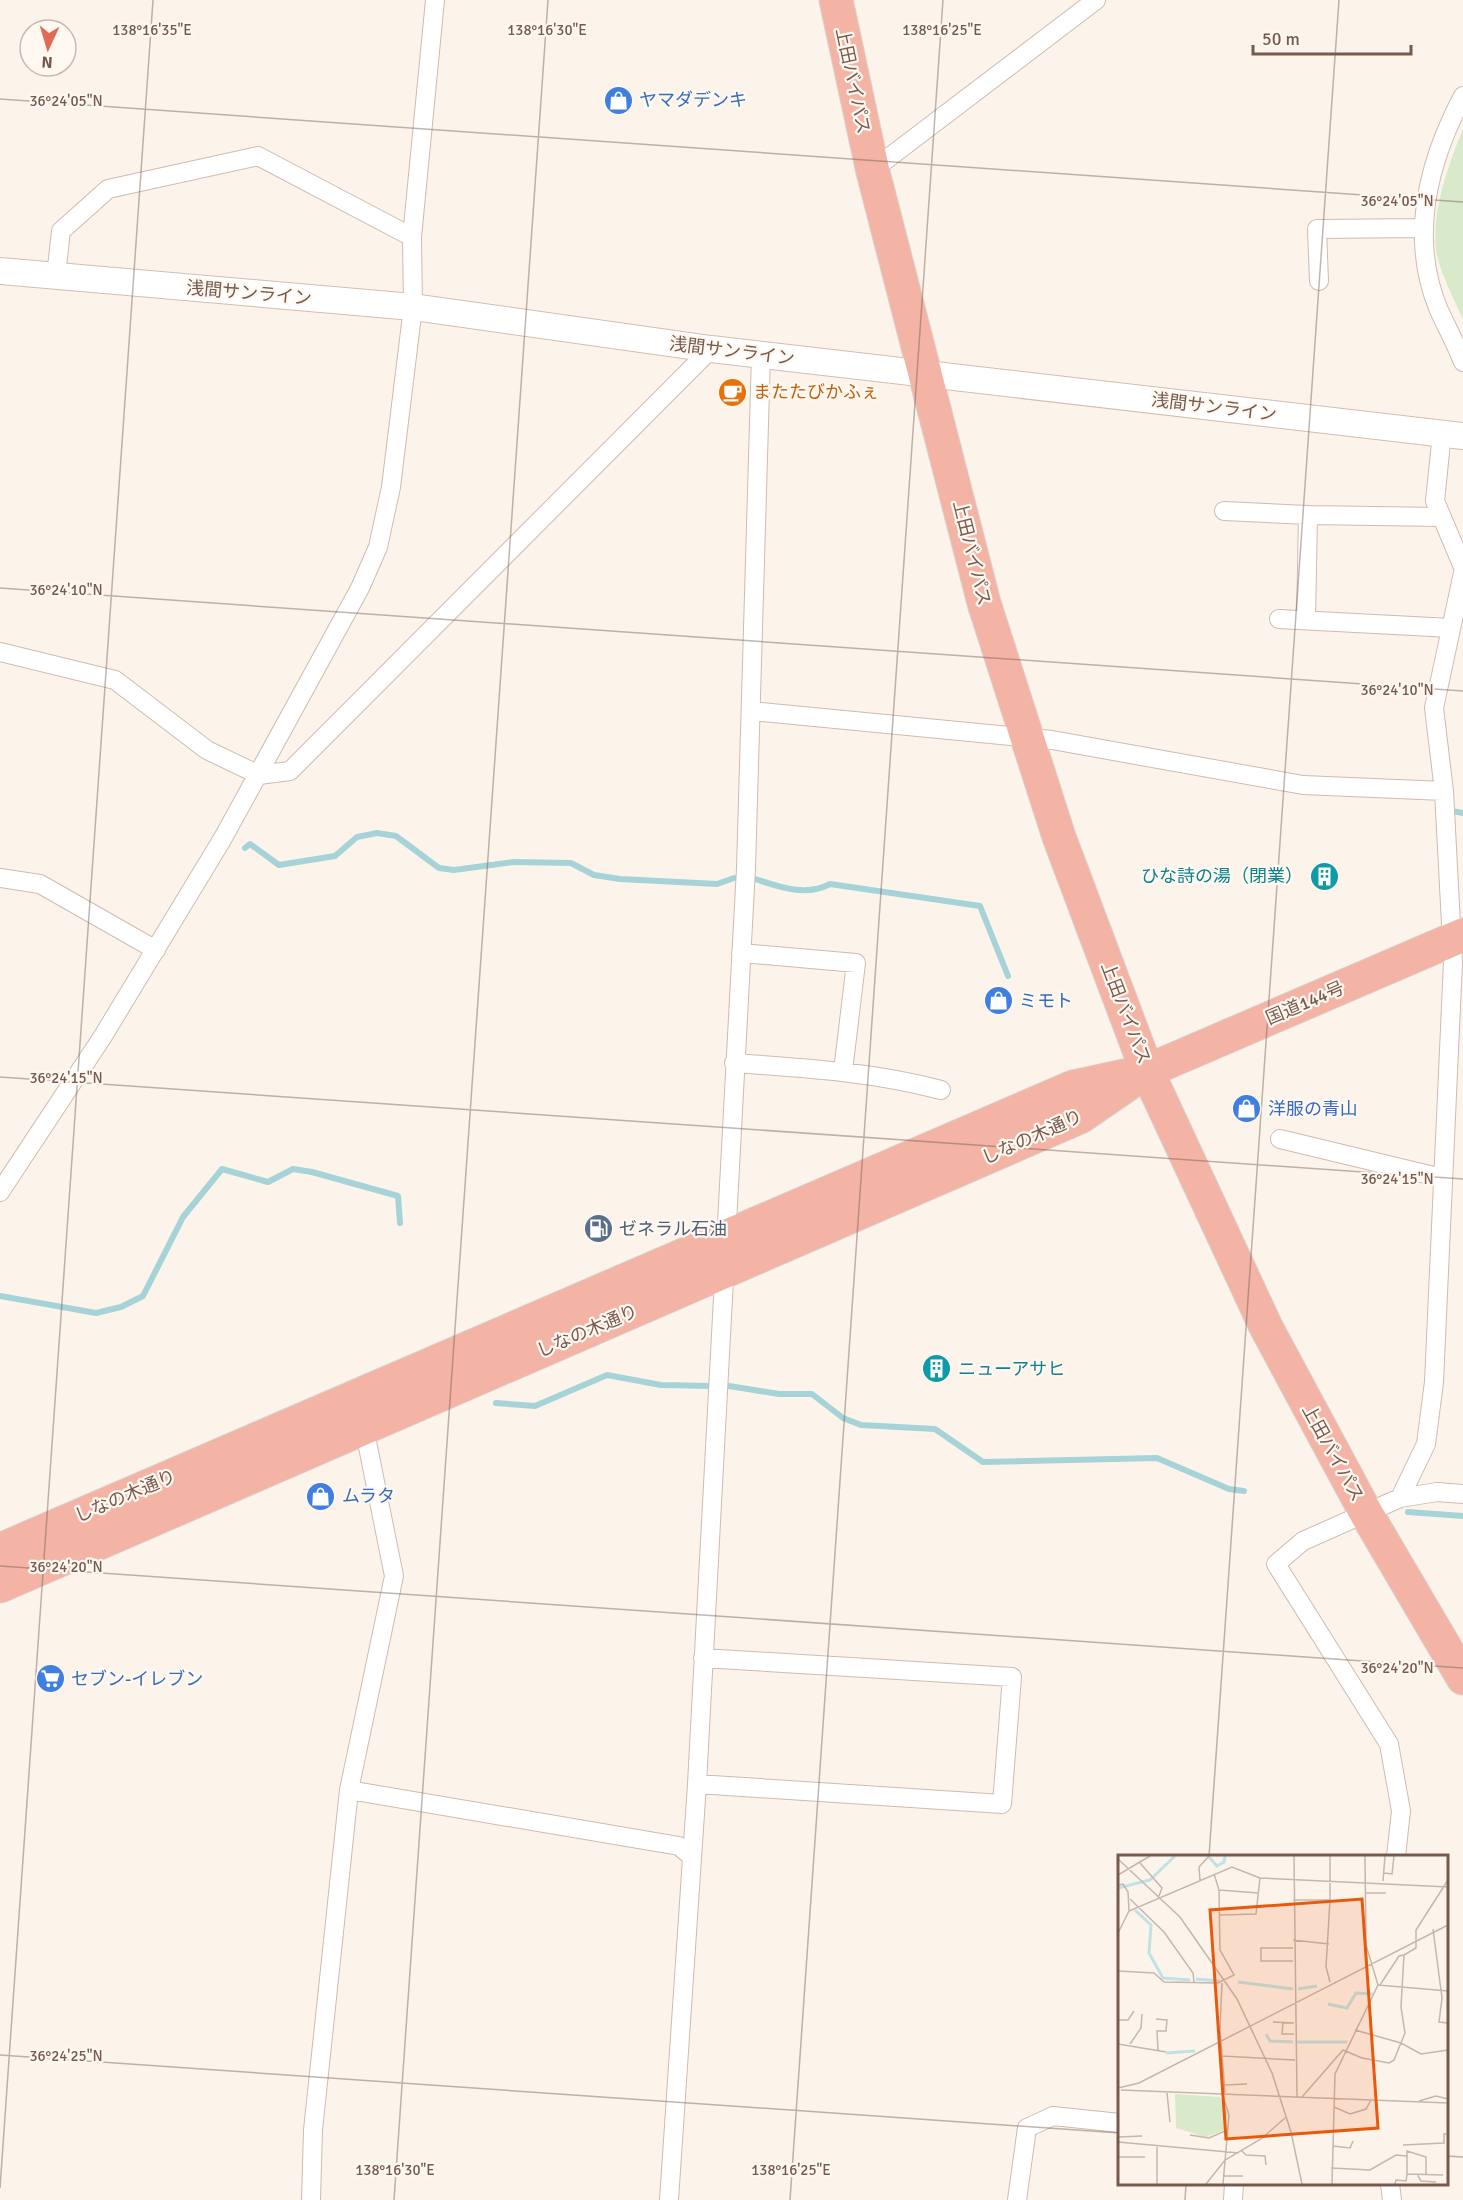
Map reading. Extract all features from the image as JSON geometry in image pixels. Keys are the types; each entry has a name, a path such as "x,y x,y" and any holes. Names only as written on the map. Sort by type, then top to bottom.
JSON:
{"highway":[{"name":"上田バイパス","path":"836,0 873,172 984,603 1059,837 1147,1071 1266,1327 1366,1513 1463,1678"},
{"name":"上田バイパス","path":"858,0 905,301"},
{"name":"国道144号","path":"1147,1071 1457,938"},
{"name":"しなの木通り","path":"0,1550 1072,1087 1147,1071"},
{"name":"しなの木通り","path":"0,1586 1080,1117 1147,1071"}],"street":[{"path":"0,1192 53,1114 156,950 259,775 360,588 378,547 391,487 413,308 412,237 435,0"},
{"path":"883,162 1096,0"},
{"path":"1463,96 1446,129 1432,170 1422,228 1424,262 1438,307 1463,362"},
{"path":"56,276 61,231 108,189 258,156 412,237"},
{"path":"1319,281 1317,229 1422,228"},
{"name":"浅間サンライン","path":"0,271 413,308 711,349 1453,434"},
{"path":"0,652 115,680 207,750 259,775 290,771 711,349"},
{"path":"669,2200 697,1784 722,1272 741,953 751,711 761,355"},
{"path":"1453,434 1435,501 1463,567"},
{"path":"1224,511 1440,517"},
{"path":"1306,620 1308,515"},
{"path":"1400,1497 1426,1444 1434,1382 1442,1178 1457,938 1434,708 1463,573"},
{"path":"1279,619 1451,627"},
{"path":"751,711 1028,739 1140,754 1303,785 1444,791"},
{"path":"0,878 40,884 156,950"},
{"path":"741,953 856,963 843,1071"},
{"path":"734,1064 843,1071 894,1078 941,1090"},
{"path":"1280,1139 1442,1178"},
{"path":"310,2200 313,2130 349,1790 394,1576 364,1427"},
{"path":"1396,1855 1401,1811 1389,1743 1276,1563 1303,1541 1400,1497 1437,1492 1463,1494"},
{"path":"697,1784 1002,1804 1012,1677 703,1658"},
{"path":"349,1790 680,1846 692,1857"},
{"path":"1017,2200 1027,2128 1053,2116 1118,2123"},
{"path":"1233,2200 1234,2185"},
{"path":"1390,2185 1392,2200"}],"green space":[{"path":"1463,129 1463,320 1438,260 1436,227 1441,193"}],"waterway":[{"path":"1452,811 1463,813"},
{"path":"245,848 250,844 279,865 335,856 357,837 377,833 396,836 439,868 454,870 514,862 571,863 594,875 620,879 717,884 734,878"},
{"path":"755,879 792,889 811,890 830,884 980,906 1008,976"},
{"path":"0,1296 96,1313 121,1307 143,1296 183,1217 222,1169 268,1182 293,1169 312,1172 398,1196 400,1223"},
{"path":"496,1403 535,1406 607,1375 661,1385 712,1386"},
{"path":"729,1386 779,1394 812,1394 843,1418 861,1425 935,1429 983,1462 1157,1458 1229,1489 1244,1491"},
{"path":"1408,1512 1463,1516"}],"place":[{"name":"ヤマダデンキ","path":"618,100"},
{"name":"またたびかふぇ","path":"732,392"},
{"name":"ひな詩の湯（閉業）","path":"1324,876"},
{"name":"ミモト","path":"998,1001"},
{"name":"洋服の青山","path":"1247,1109"},
{"name":"ゼネラル石油","path":"598,1229"},
{"name":"ニューアサヒ","path":"937,1369"},
{"name":"ムラタ","path":"321,1496"},
{"name":"セブン-イレブン","path":"50,1679"}]}
